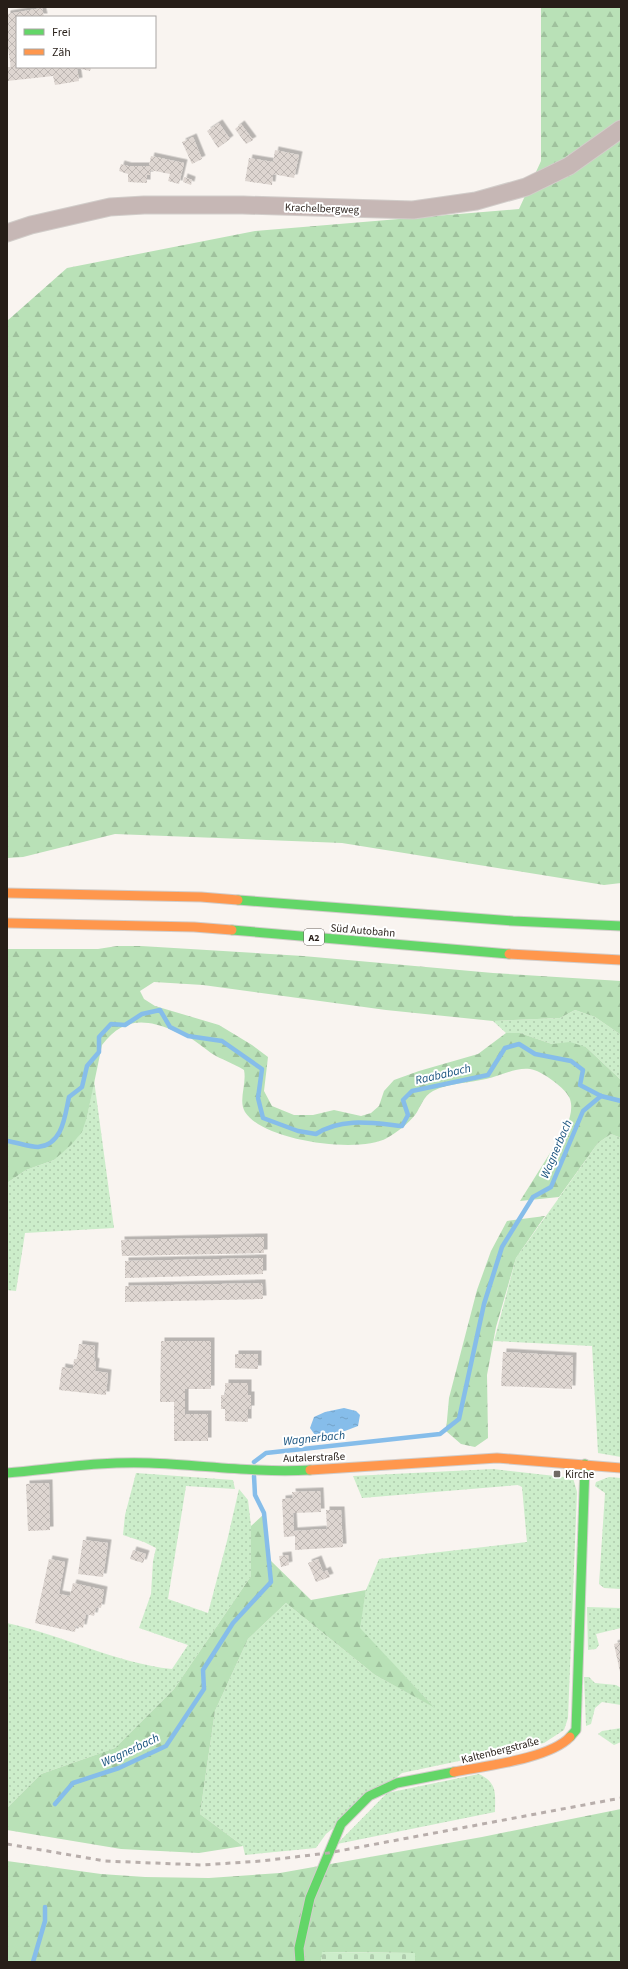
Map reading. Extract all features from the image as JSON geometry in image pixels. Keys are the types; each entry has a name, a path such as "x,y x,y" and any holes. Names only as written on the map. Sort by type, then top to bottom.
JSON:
{"main road":[{"name":"Süd Autobahn","path":"7,892 201,897 513,921 621,926"},
{"name":"Süd Autobahn","path":"7,923 194,927 511,954 621,960"},
{"name":"Autalerstraße","path":"7,1473 105,1464 149,1463 267,1471 340,1469 497,1458 621,1468"},
{"name":"Kaltenbergstraße","path":"300,1962 298,1948 310,1898 328,1854 341,1824 368,1796 397,1783 537,1755 564,1743 576,1730 585,1464"}],"street":[{"name":"Krachelbergweg","path":"7,233 31,225 117,206 243,205 413,210 476,201 526,187 569,166 621,130"}],"green space":[{"path":"541,7 621,7 621,883 604,885 342,843 115,834 23,857 7,858 7,321 67,268 255,231 519,209 541,161"},
{"path":"117,946 141,946 303,956 493,973 621,981 621,1035 595,1017 575,1010 560,1018 493,1021 386,1010 203,985 154,982 140,991 144,999 155,1006 219,1025 252,1045 268,1057 264,1091 272,1106 294,1115 313,1115 334,1110 361,1116 371,1113 379,1106 384,1091 394,1080 419,1071 478,1054 506,1033 520,1033 552,1044 570,1042 586,1047 621,1080 621,1138 611,1134 598,1143 559,1197 520,1201 567,1126 571,1113 570,1099 564,1090 547,1076 535,1070 519,1069 486,1079 439,1088 427,1096 415,1115 402,1128 387,1138 374,1143 356,1145 312,1142 271,1131 255,1122 245,1112 242,1102 245,1075 244,1070 211,1053 185,1035 161,1026 134,1023 117,1030 102,1045 87,1117 82,1132 71,1145 54,1160 26,1170 7,1183 7,949 98,949"},
{"path":"575,1010 595,1017 621,1035 621,1080 586,1047 552,1044 520,1033 506,1033 493,1021 560,1018"},
{"path":"94,1080 114,1228 25,1233 16,1291 7,1290 7,1183 26,1170 54,1160 87,1117"},
{"path":"611,1134 621,1138 621,1457 598,1453 592,1346 494,1341 516,1258 598,1143"},
{"path":"545,1216 516,1258 496,1327 487,1375 488,1438 475,1447 461,1444 446,1431 449,1398 477,1290 491,1251 507,1221"},
{"path":"493,1469 573,1478 577,1492 568,1718 564,1730 544,1743 402,1773 326,1834 316,1848 245,1855 243,1846 200,1814 215,1711 248,1639 286,1603 375,1675 434,1707 359,1628 366,1590 379,1559 527,1542 522,1487 518,1485 362,1498 353,1476"},
{"path":"136,1473 233,1480 235,1489 186,1486 168,1599 208,1613 239,1489 248,1500 251,1526 251,1576 174,1689 115,1748 41,1774 7,1808 7,1623 48,1634 130,1661 172,1669 188,1645 139,1628 151,1594 153,1561 156,1548 123,1535 125,1515"},
{"path":"609,1477 621,1478 621,1589 604,1588 599,1584 605,1493 595,1486 596,1482"},
{"path":"263,1515 270,1560 311,1600 366,1590 360,1628 435,1708 375,1675 286,1603 248,1639 215,1711 200,1814 243,1846 199,1853 121,1849 7,1830 7,1808 41,1774 115,1748 174,1689 251,1576 251,1526"},
{"path":"587,1607 621,1608 621,1628 596,1634 599,1645 596,1649 588,1650"},
{"path":"584,1677 589,1677 595,1683 616,1685 621,1688 621,1705 602,1702 595,1708 591,1724 586,1726"},
{"path":"621,1728 621,1742 614,1745 598,1734 602,1731"},
{"path":"479,1774 490,1781 492,1785 495,1794 495,1812 337,1844 387,1793"},
{"path":"621,1809 621,1962 415,1962 415,1953 323,1952 321,1962 7,1962 7,1861 101,1874 145,1877 209,1878 280,1873 482,1837"},
{"path":"322,1952 415,1953 415,1962 321,1962"}],"water":[{"path":"344,1408 356,1411 360,1415 358,1426 337,1434 315,1435 310,1428 314,1417 325,1412"}],"building":[{"path":"42,8 44,16 16,16 16,68 77,68 79,81 55,85 53,76 7,81 7,67 11,67 7,43 7,14"},
{"path":"77,68 91,68 90,71"},
{"path":"219,123 230,139 218,148 207,131"},
{"path":"241,124 253,140 246,144 235,129"},
{"path":"193,137 202,159 192,164 182,142"},
{"path":"275,150 299,155 294,178 273,174 272,185 245,181 249,158 273,162"},
{"path":"151,156 184,163 179,184 168,181 170,174 150,170 150,175 147,175 147,183 128,182 128,174 119,171 121,164 128,166 149,166"},
{"path":"184,177 192,180 191,185 183,182"},
{"path":"264,1237 264,1253 122,1256 121,1240"},
{"path":"263,1258 263,1274 125,1278 125,1261"},
{"path":"262,1283 263,1299 125,1302 125,1286"},
{"path":"161,1341 211,1341 211,1389 185,1389 185,1414 208,1414 208,1441 174,1441 174,1402 160,1402"},
{"path":"79,1344 95,1346 95,1371 108,1373 106,1395 59,1390 62,1367 73,1369 74,1359 77,1359"},
{"path":"503,1352 573,1356 572,1389 501,1386"},
{"path":"235,1354 258,1354 258,1369 235,1368"},
{"path":"225,1383 248,1383 248,1395 251,1395 251,1409 248,1409 248,1422 225,1421 225,1409 221,1409 221,1395 225,1395"},
{"path":"49,1483 50,1530 28,1531 26,1484"},
{"path":"320,1491 321,1512 293,1513 294,1531 327,1529 326,1510 341,1510 343,1547 295,1550 295,1536 284,1537 282,1499 293,1498 292,1492"},
{"path":"83,1540 108,1543 103,1577 78,1574"},
{"path":"133,1550 146,1554 143,1563 130,1559"},
{"path":"288,1555 289,1565 281,1567 279,1556"},
{"path":"49,1559 65,1562 59,1594 70,1596 73,1583 104,1590 101,1608 96,1607 94,1616 86,1614 83,1628 76,1626 75,1632 35,1623"},
{"path":"318,1559 323,1572 327,1570 330,1577 316,1582 308,1563"},
{"path":"621,1642 621,1672 620,1672 614,1644"}],"waterway":[{"name":"Raababach","path":"7,1141 38,1147 53,1141 58,1135 64,1120 69,1097 82,1087 87,1066 99,1052 99,1037 111,1024 125,1025 142,1014 160,1010 170,1027 188,1036 222,1041 262,1069 258,1098 263,1118 298,1131 316,1134 336,1125 358,1122 402,1126 408,1115 403,1100 412,1091 488,1075 505,1048 519,1044 535,1054 571,1061 583,1070 580,1085 601,1096 621,1101"},
{"name":"Wagnerbach","path":"254,1462 266,1453 440,1434 459,1419 484,1304 502,1247 533,1197 551,1187 583,1111 601,1096"},
{"name":"Wagnerbach","path":"55,1804 73,1783 119,1768 166,1746 204,1689 203,1670 233,1623 271,1582 264,1513 255,1495 254,1476"},
{"name":"Wagnerbach","path":"33,1962 45,1921 45,1907"}],"railway":[{"path":"7,1844 105,1861 202,1865 261,1861 328,1853 621,1798"}],"traffic: fast":[{"path":"238,900 513,921 621,926"},
{"path":"232,930 509,954"},
{"path":"7,1473 114,1463 149,1463 290,1471 310,1470"},
{"path":"570,1737 576,1730 585,1464"},
{"path":"300,1962 299,1948 310,1898 341,1824 369,1796 397,1783 454,1772"}],"traffic: slow":[{"path":"7,893 201,897 238,900"},
{"path":"7,923 194,927 232,930"},
{"path":"509,954 621,960"},
{"path":"310,1470 497,1458 621,1468"},
{"path":"454,1772 532,1756 560,1745 570,1737"}],"place":[{"name":"Kirche","path":"557,1474"}]}
